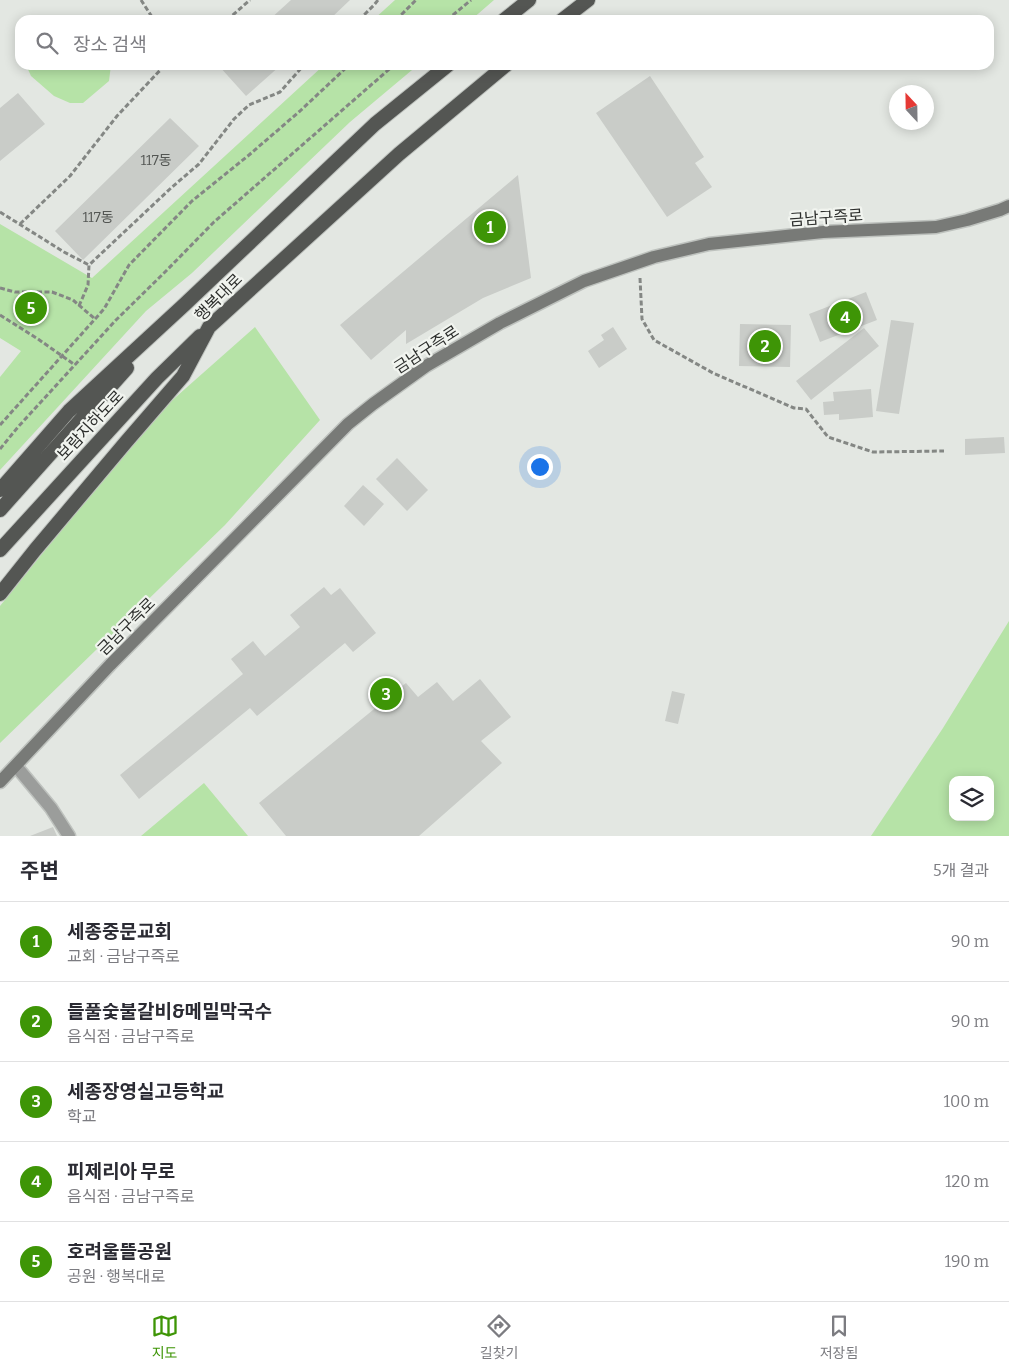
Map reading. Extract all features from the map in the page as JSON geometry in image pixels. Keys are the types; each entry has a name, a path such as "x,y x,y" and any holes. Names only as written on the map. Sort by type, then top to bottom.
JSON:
{"highway":[{"path":"510,15 529,0"},
{"path":"568,15 588,0"},
{"name":"행복대로","path":"0,490 69,411 375,124 442,70"},
{"name":"행복대로","path":"0,594 107,464 183,376 209,327 399,154 500,70"},
{"name":"보람지하도로","path":"0,510 184,305"},
{"name":"보람지하도로","path":"0,550 157,378 209,327"}],"main road":[{"name":"금남구즉로","path":"0,782 110,665 348,424 426,366 500,323 584,282 654,257 709,244 823,232 936,228 1009,206"}],"street":[{"path":"16,766 51,808 69,836"}],"path":[{"path":"141,0 151,15"},
{"path":"233,15 250,0"},
{"path":"364,15 378,0"},
{"path":"401,15 416,0"},
{"path":"453,15 471,0"},
{"path":"20,224 70,176 117,116 160,70"},
{"path":"80,306 88,285 90,265 199,164 234,118 249,105 280,92 300,70"},
{"path":"0,426 104,309 130,265 192,201 300,111 344,70"},
{"path":"0,448 116,320 214,222 388,70"},
{"path":"0,212 64,252 90,265"},
{"path":"640,262 642,319 654,340 713,373 794,408 806,409 828,437 873,452 944,451"},
{"path":"0,288 15,292 52,292 73,300 95,319"},
{"path":"0,316 38,339 75,365"}],"green space":[{"path":"395,0 494,0 477,15 378,15"},
{"path":"28,70 110,70 109,81 83,103 70,103 54,96 31,76"},
{"path":"319,70 412,70 350,122 192,273 146,311 0,470 0,377 21,351 0,338 0,224 92,278"},
{"path":"255,327 320,420 225,525 0,743 0,606 151,419"},
{"path":"1009,621 1009,836 871,836 943,728"},
{"path":"204,783 248,836 141,836"}],"building":[{"path":"291,0 350,0 334,15 274,15"},
{"path":"223,70 275,70 246,96"},
{"path":"650,76 704,157 695,163 712,187 667,217 596,113"},
{"path":"18,93 45,124 0,161 0,108"},
{"path":"170,118 199,146 83,260 55,231"},
{"path":"518,175 531,278 483,298 406,344 406,330 371,360 340,325"},
{"path":"866,292 877,320 820,342 809,314"},
{"path":"891,320 914,323 899,414 876,411"},
{"path":"740,324 791,325 790,367 739,366"},
{"path":"613,327 627,349 599,368 588,351 604,340 601,335"},
{"path":"864,328 879,346 811,400 796,381"},
{"path":"871,389 873,417 839,420 839,414 824,415 823,402 834,401 833,392"},
{"path":"1004,437 1005,453 965,455 965,439"},
{"path":"397,458 428,490 407,511 376,479"},
{"path":"363,485 384,504 364,526 344,506"},
{"path":"324,587 331,595 340,588 376,633 353,652 345,643 257,716 250,708 139,799 120,775 243,674 231,659 253,641 265,656 300,627 290,615"},
{"path":"480,679 511,717 481,741 502,763 419,836 286,836 259,803 406,683 418,697 437,682 453,701"},
{"path":"672,691 685,694 678,724 665,721"},
{"path":"53,827 57,836 30,836"}],"place":[{"name":"세종중문교회","path":"490,227"},
{"name":"호려울뜰공원","path":"31,308"},
{"name":"피제리아 무로","path":"845,317"},
{"name":"들풀숯불갈비&메밀막국수","path":"765,346"},
{"name":"세종장영실고등학교","path":"386,694"}]}
